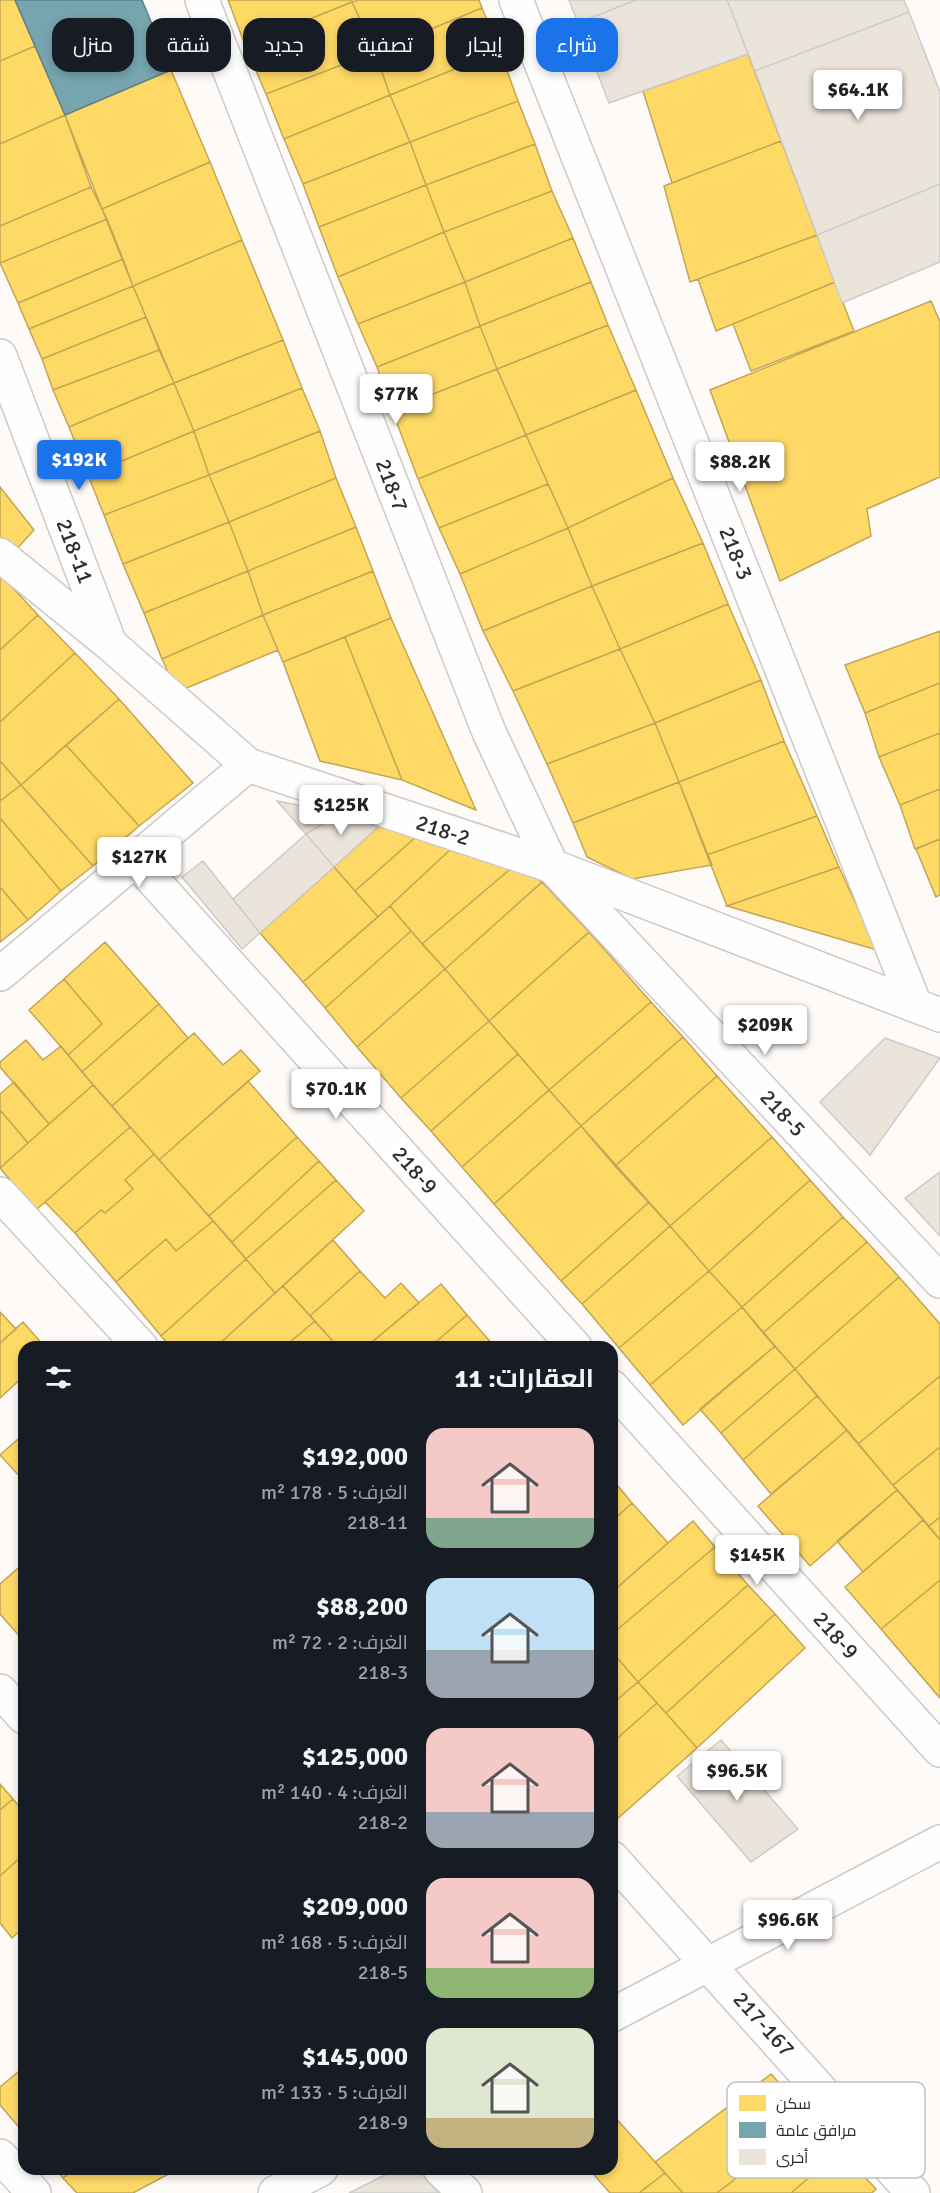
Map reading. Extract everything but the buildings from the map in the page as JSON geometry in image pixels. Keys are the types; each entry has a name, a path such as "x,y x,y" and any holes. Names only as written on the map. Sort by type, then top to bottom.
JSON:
{"street":[{"name":"218-7","path":"202,0 489,732 552,866"},
{"name":"218-3","path":"516,0 928,1010"},
{"name":"218-11","path":"0,356 111,645"},
{"name":"218-2","path":"0,555 111,645 248,765 552,866 928,1010"},
{"path":"0,974 248,765"},
{"name":"218-9","path":"134,859 570,1341"},
{"name":"218-5","path":"552,866 940,1281"},
{"path":"0,1194 135,1341"},
{"name":"218-9","path":"618,1395 940,1750"},
{"path":"0,1691 18,1710"},
{"path":"618,2012 940,1842"},
{"name":"217-167","path":"618,1864 710,1963 815,2082"},
{"path":"0,2156 34,2193"},
{"path":"275,2193 310,2175"},
{"path":"446,2175 465,2193"},
{"name":"217-167","path":"900,2178 913,2193"}]}
